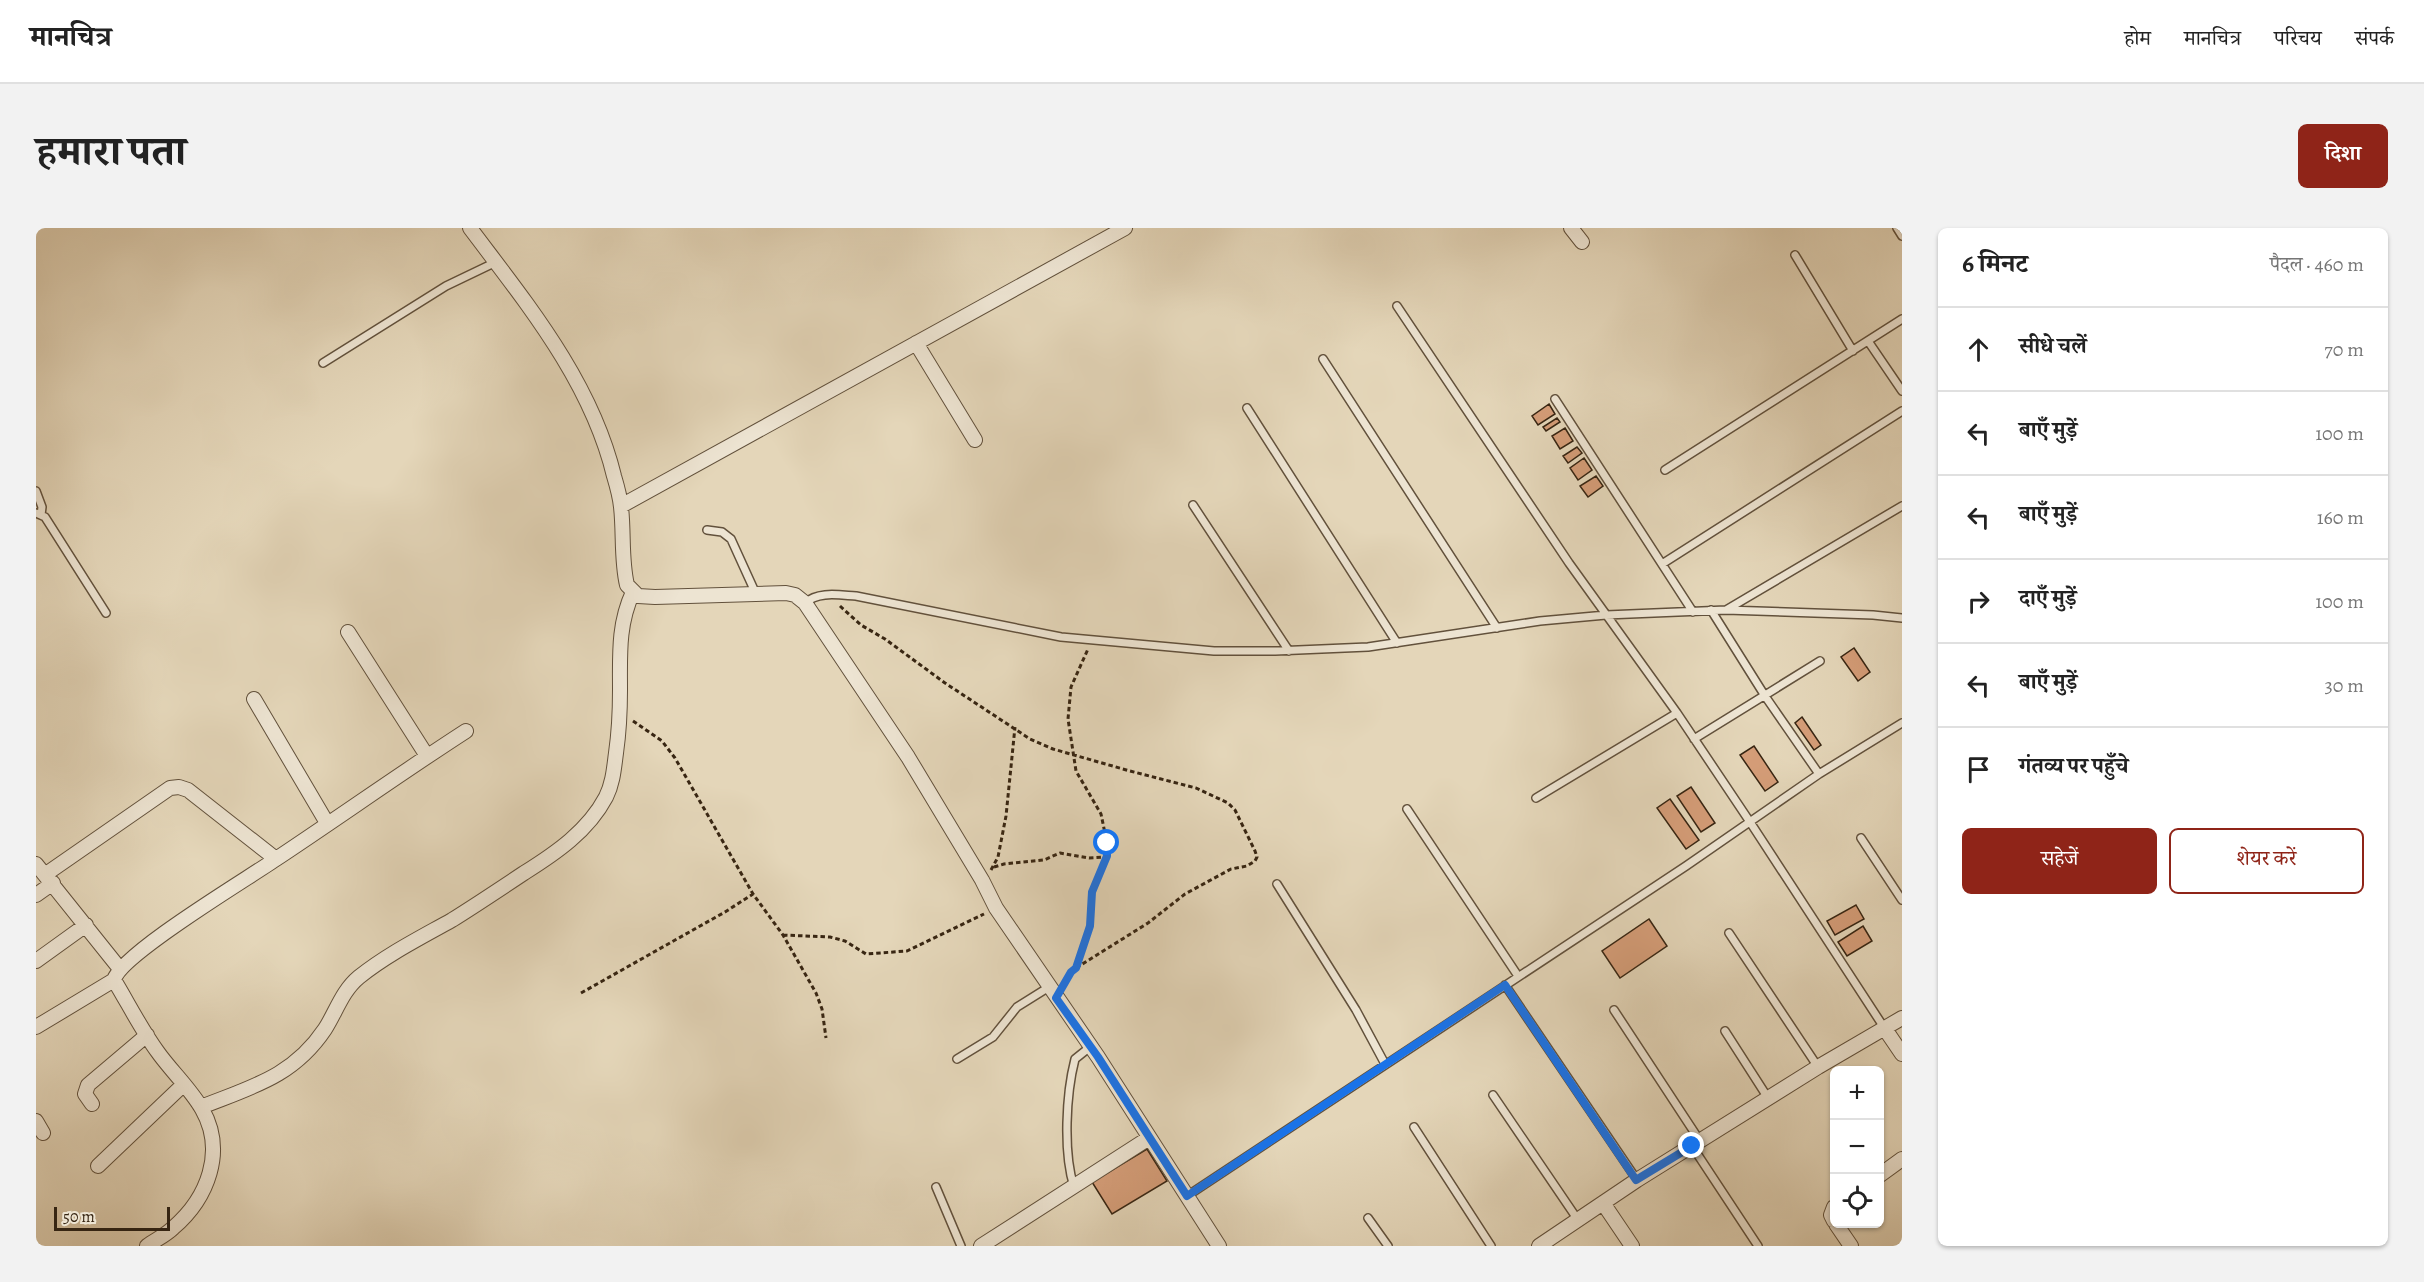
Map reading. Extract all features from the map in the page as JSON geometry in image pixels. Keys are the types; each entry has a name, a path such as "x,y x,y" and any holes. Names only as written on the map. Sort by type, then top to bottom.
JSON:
{"street":[{"path":"470,228 547,330 574,376 598,427 614,473 621,506 626,578 633,592 638,596 655,597 786,593 795,595 805,603 908,757 982,880 996,908 1090,1047 1219,1246"},
{"path":"621,506 1125,228"},
{"path":"1571,228 1582,242"},
{"path":"916,343 975,440"},
{"path":"201,1107 274,1078 293,1065 312,1047 325,1029 345,992 358,978 390,955 507,885 548,858 578,834 606,796 612,782 620,712 620,639 625,608 633,592"},
{"path":"348,632 427,756"},
{"path":"254,699 327,823"},
{"path":"36,1027 117,974 162,936 466,731"},
{"path":"36,895 45,874 170,788 188,790 276,859"},
{"path":"45,874 86,925 117,974 147,1035 201,1107 213,1138 212,1170 201,1195 188,1214 172,1229 147,1246"},
{"path":"36,962 86,925"},
{"path":"1539,1246 1636,1180 1818,1067 1902,1018"},
{"path":"1885,1029 1902,1054"},
{"path":"92,1104 85,1094 88,1085 147,1035"},
{"path":"98,1166 183,1085"},
{"path":"981,1246 1149,1138"},
{"path":"1881,1174 1902,1159"},
{"path":"1603,1203 1632,1246"},
{"path":"1839,1228 1851,1246"}],"lane":[{"path":"1897,228 1902,236"},
{"path":"1796,255 1853,351"},
{"path":"323,363 446,286 496,262"},
{"path":"1397,306 1563,554 1677,713 1885,1029"},
{"path":"1665,470 1902,319"},
{"path":"1868,341 1902,391"},
{"path":"1323,359 1497,628"},
{"path":"1555,399 1693,612"},
{"path":"1247,408 1397,643"},
{"path":"1662,564 1902,411"},
{"path":"36,491 42,507 38,514 106,613"},
{"path":"1193,506 1289,651"},
{"path":"1726,610 1902,506"},
{"path":"707,530 722,532 731,539 756,594"},
{"path":"805,603 812,597 824,595 856,596 1037,633 1214,651 1289,651 1397,643 1540,621 1606,615 1726,610 1902,618"},
{"path":"1711,610 1765,696 1820,774"},
{"path":"1694,739 1820,661"},
{"path":"1536,798 1677,713"},
{"path":"1187,1196 1820,774 1902,723"},
{"path":"1407,809 1518,976"},
{"path":"1861,838 1902,900"},
{"path":"1277,885 1356,1010 1385,1064"},
{"path":"1729,933 1818,1067"},
{"path":"1505,985 1636,1180"},
{"path":"957,1059 993,1037 1017,1007 1052,993"},
{"path":"1614,1010 1758,1246"},
{"path":"1725,1031 1768,1098"},
{"path":"1074,1187 1066,1152 1072,1084 1076,1059 1090,1047"},
{"path":"1493,1095 1578,1220"},
{"path":"1414,1127 1491,1246"},
{"path":"936,1188 961,1246"},
{"path":"1368,1218 1388,1246"}],"path":[{"path":"824,595 832,599 861,625 885,639 945,683 1030,739 1213,795 1235,810 1257,856 1255,861 1247,866 1231,868 1185,894 1148,923 1076,968 1052,993"},
{"path":"1076,968 1090,926 1092,892 1107,856 1107,843 1101,814 1076,771 1068,719 1071,687 1092,640"},
{"path":"620,712 662,741 675,758 753,894 783,935 819,1001 826,1038"},
{"path":"982,880 994,867 1006,816 1015,727"},
{"path":"994,867 1044,860 1060,853 1089,858 1107,856"},
{"path":"581,993 753,894"},
{"path":"783,935 830,937 845,941 866,954 907,951 996,908"}],"building":[{"path":"1549,404 1555,414 1538,425 1532,416"},
{"path":"1557,418 1560,422 1546,431 1543,427"},
{"path":"1565,428 1573,441 1560,449 1552,436"},
{"path":"1577,447 1582,453 1568,463 1563,456"},
{"path":"1584,458 1592,470 1578,480 1570,468"},
{"path":"1596,476 1603,486 1588,497 1580,486"},
{"path":"1854,648 1870,672 1858,681 1841,657"},
{"path":"1802,717 1821,745 1814,750 1795,723"},
{"path":"1754,746 1778,782 1765,791 1740,755"},
{"path":"1691,787 1715,823 1701,832 1677,796"},
{"path":"1670,799 1699,840 1686,849 1657,808"},
{"path":"1856,905 1864,919 1835,935 1827,921"},
{"path":"1649,919 1667,946 1620,978 1602,951"},
{"path":"1863,926 1872,941 1847,956 1838,942"},
{"path":"1147,1149 1167,1181 1112,1214 1092,1182"}],"route":[{"path":"1107,843 1107,856 1092,892 1090,926 1081,947 1076,968 1071,972 1056,998 1098,1057 1187,1196 1505,985 1636,1180 1692,1146"}]}
